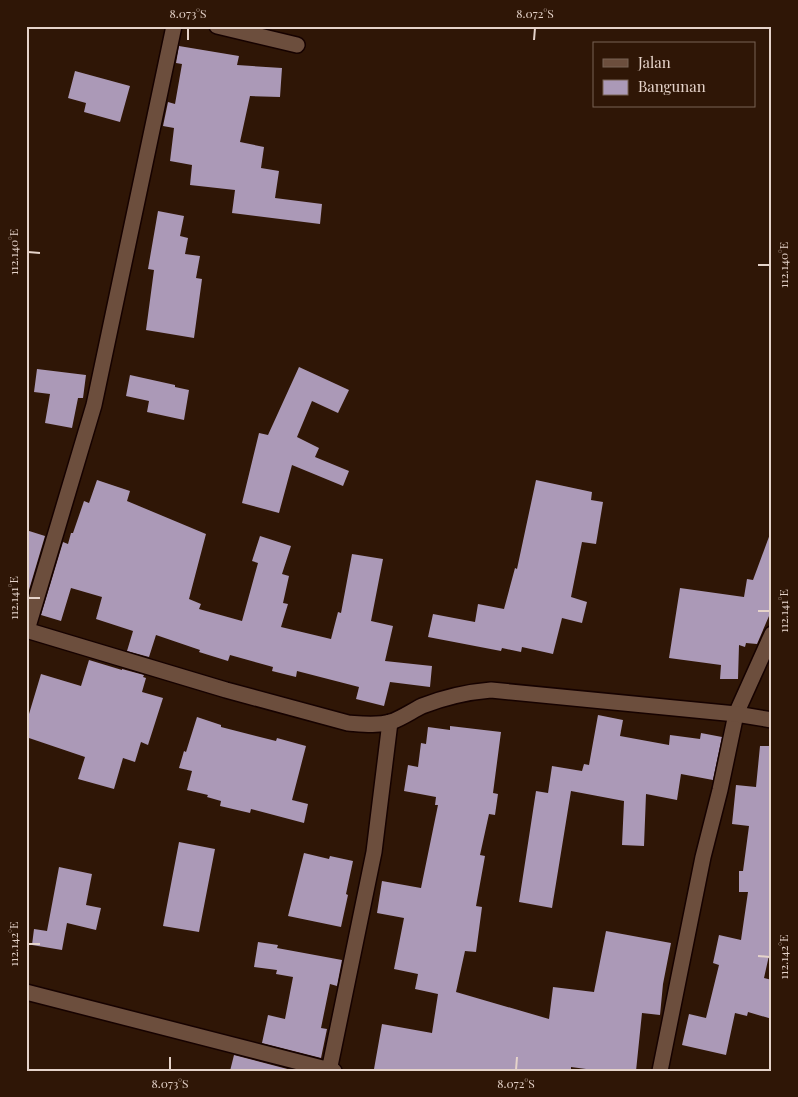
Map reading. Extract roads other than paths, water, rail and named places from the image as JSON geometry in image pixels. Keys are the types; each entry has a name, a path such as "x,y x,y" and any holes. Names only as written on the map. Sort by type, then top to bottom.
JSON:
{"street":[{"path":"174,26 94,405 27,630 226,690 348,723 368,725 390,722 423,706 462,693 491,690 736,714 772,720"},
{"path":"217,26 297,45"},
{"path":"660,1071 703,857 736,714 772,634"},
{"path":"26,992 330,1070 374,852 390,722"}]}
